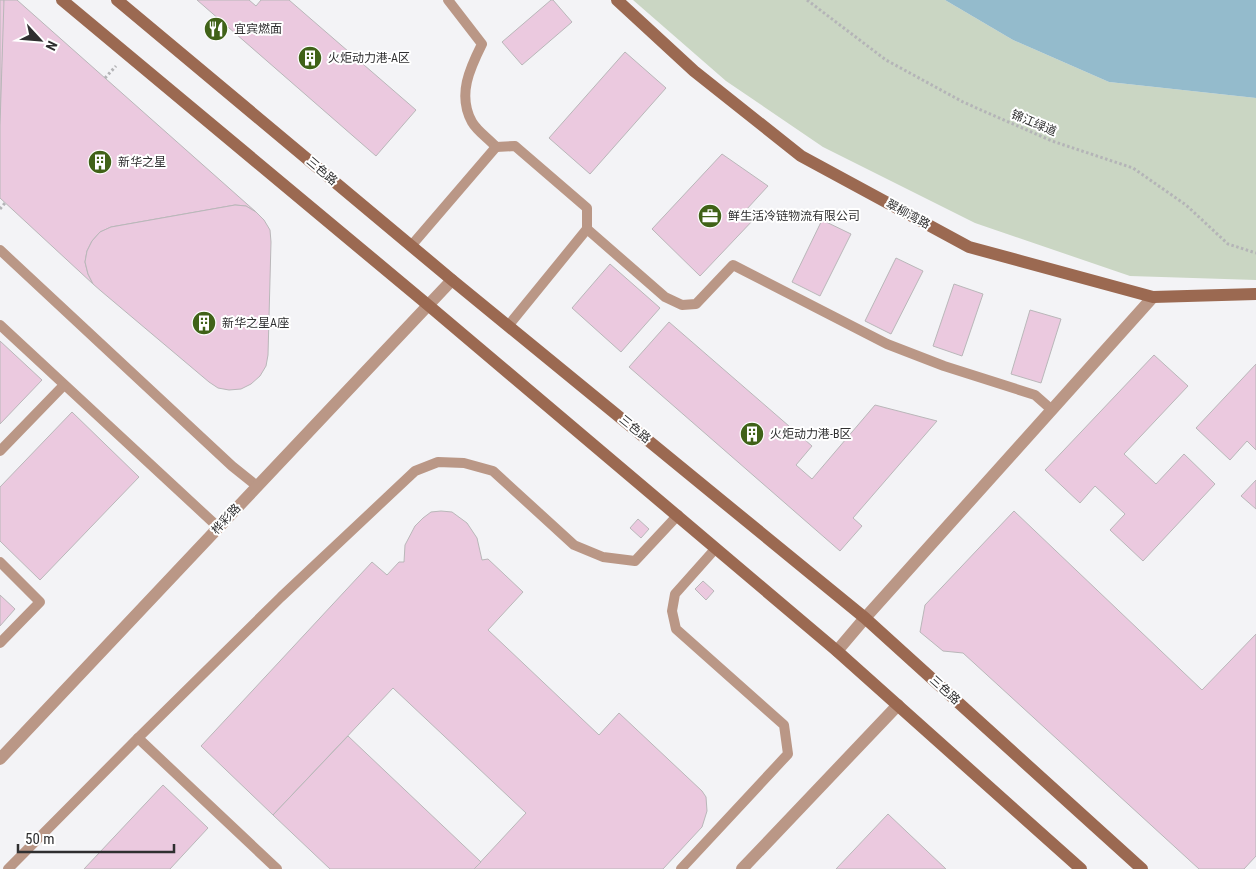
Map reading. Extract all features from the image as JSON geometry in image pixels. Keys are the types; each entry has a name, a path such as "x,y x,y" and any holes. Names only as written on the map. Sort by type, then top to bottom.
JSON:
{"street":[{"path":"62,0 678,515 837,651 1081,869"},
{"name":"三色路","path":"117,0 452,280 865,618 1142,869"},
{"name":"翠柳湾路","path":"617,0 694,71 801,156 969,247 1153,297 1256,294"},
{"name":"桦彩路","path":"0,759 452,280"},
{"path":"837,651 1153,297"},
{"path":"742,869 898,705"}],"lane":[{"path":"448,0 482,44 468,74 465,100 472,122 496,147"},
{"path":"411,246 496,147 515,146 587,208 587,229 508,326"},
{"path":"587,229 665,297 682,305 696,304 733,265 887,344 944,366 1035,395 1052,410"},
{"path":"0,250 225,459 257,486"},
{"path":"0,324 218,527"},
{"path":"0,451 64,385"},
{"path":"8,869 281,597 415,471 438,462 464,463 493,471 574,545 603,557 635,561 678,515"},
{"path":"681,869 788,754 784,725 676,629 672,611 676,594 716,548"},
{"path":"0,562 40,602 0,643"},
{"path":"138,738 277,869"}],"path":[{"name":"锦江绿道","path":"807,0 886,60 963,102 1052,141 1133,168 1186,205 1228,244 1256,253"},
{"path":"0,210 5,203"}],"green space":[{"path":"633,0 945,0 1013,40 1109,82 1256,98 1256,280 1130,276 975,223 823,147 726,81"}],"water":[{"path":"945,0 1256,0 1256,98 1109,82 1013,40"}],"building":[{"path":"0,0 4,0 5,8 0,125"},
{"name":"新华之星","path":"4,0 17,0 256,212 246,206 235,205 111,227 100,232 92,241 87,251 85,262 93,284 0,198"},
{"name":"火炬动力港-A区","path":"197,0 249,0 256,6 261,0 289,0 416,110 376,156"},
{"path":"551,0 572,22 522,65 502,42"},
{"path":"625,52 666,88 590,174 549,138"},
{"path":"722,154 768,186 746,210 755,218 700,276 652,229"},
{"name":"新华之星A座","path":"235,205 246,206 256,212 270,230 268,355 266,366 260,376 251,384 241,389 229,390 218,388 209,382 93,284 85,262 87,251 92,241 100,232 111,227"},
{"path":"822,220 851,234 820,296 792,282"},
{"path":"896,258 923,271 891,334 865,321"},
{"path":"610,264 660,308 621,352 572,308"},
{"path":"954,284 983,294 962,356 933,346"},
{"path":"1030,310 1061,319 1041,383 1011,374"},
{"name":"火炬动力港-B区","path":"669,322 812,446 796,465 812,479 875,405 937,421 853,518 862,526 840,551 629,367"},
{"path":"0,341 42,380 0,424"},
{"path":"1154,355 1188,386 1124,454 1156,484 1184,454 1215,484 1143,561 1110,530 1125,514 1095,486 1080,503 1045,470"},
{"path":"1256,364 1256,450 1247,441 1230,460 1196,428"},
{"path":"72,412 139,477 40,580 0,541 0,487"},
{"path":"1256,480 1256,509 1241,496"},
{"path":"1014,511 1202,690 1256,634 1256,856 1244,869 1199,869 963,653 943,651 920,632 925,605"},
{"path":"431,512 452,512 467,523 477,538 482,560 488,559 523,592 488,630 599,735 619,713 702,791 706,797 707,811 702,827 663,869 474,869 526,813 393,688 273,815 201,746 372,562 387,575 399,562 404,562 405,545 415,526"},
{"path":"638,519 649,529 641,538 630,528"},
{"path":"703,581 714,591 706,600 695,589"},
{"path":"0,595 15,609 0,626"},
{"path":"348,736 481,862 474,869 330,869 273,815"},
{"path":"163,785 208,828 170,869 84,869"},
{"path":"888,814 946,869 836,869"}],"place":[{"name":"宜宾燃面","path":"216,29"},
{"name":"火炬动力港-A区","path":"310,58"},
{"name":"新华之星","path":"100,162"},
{"name":"鲜生活冷链物流有限公司","path":"710,216"},
{"name":"新华之星A座","path":"204,323"},
{"name":"火炬动力港-B区","path":"752,434"}]}
